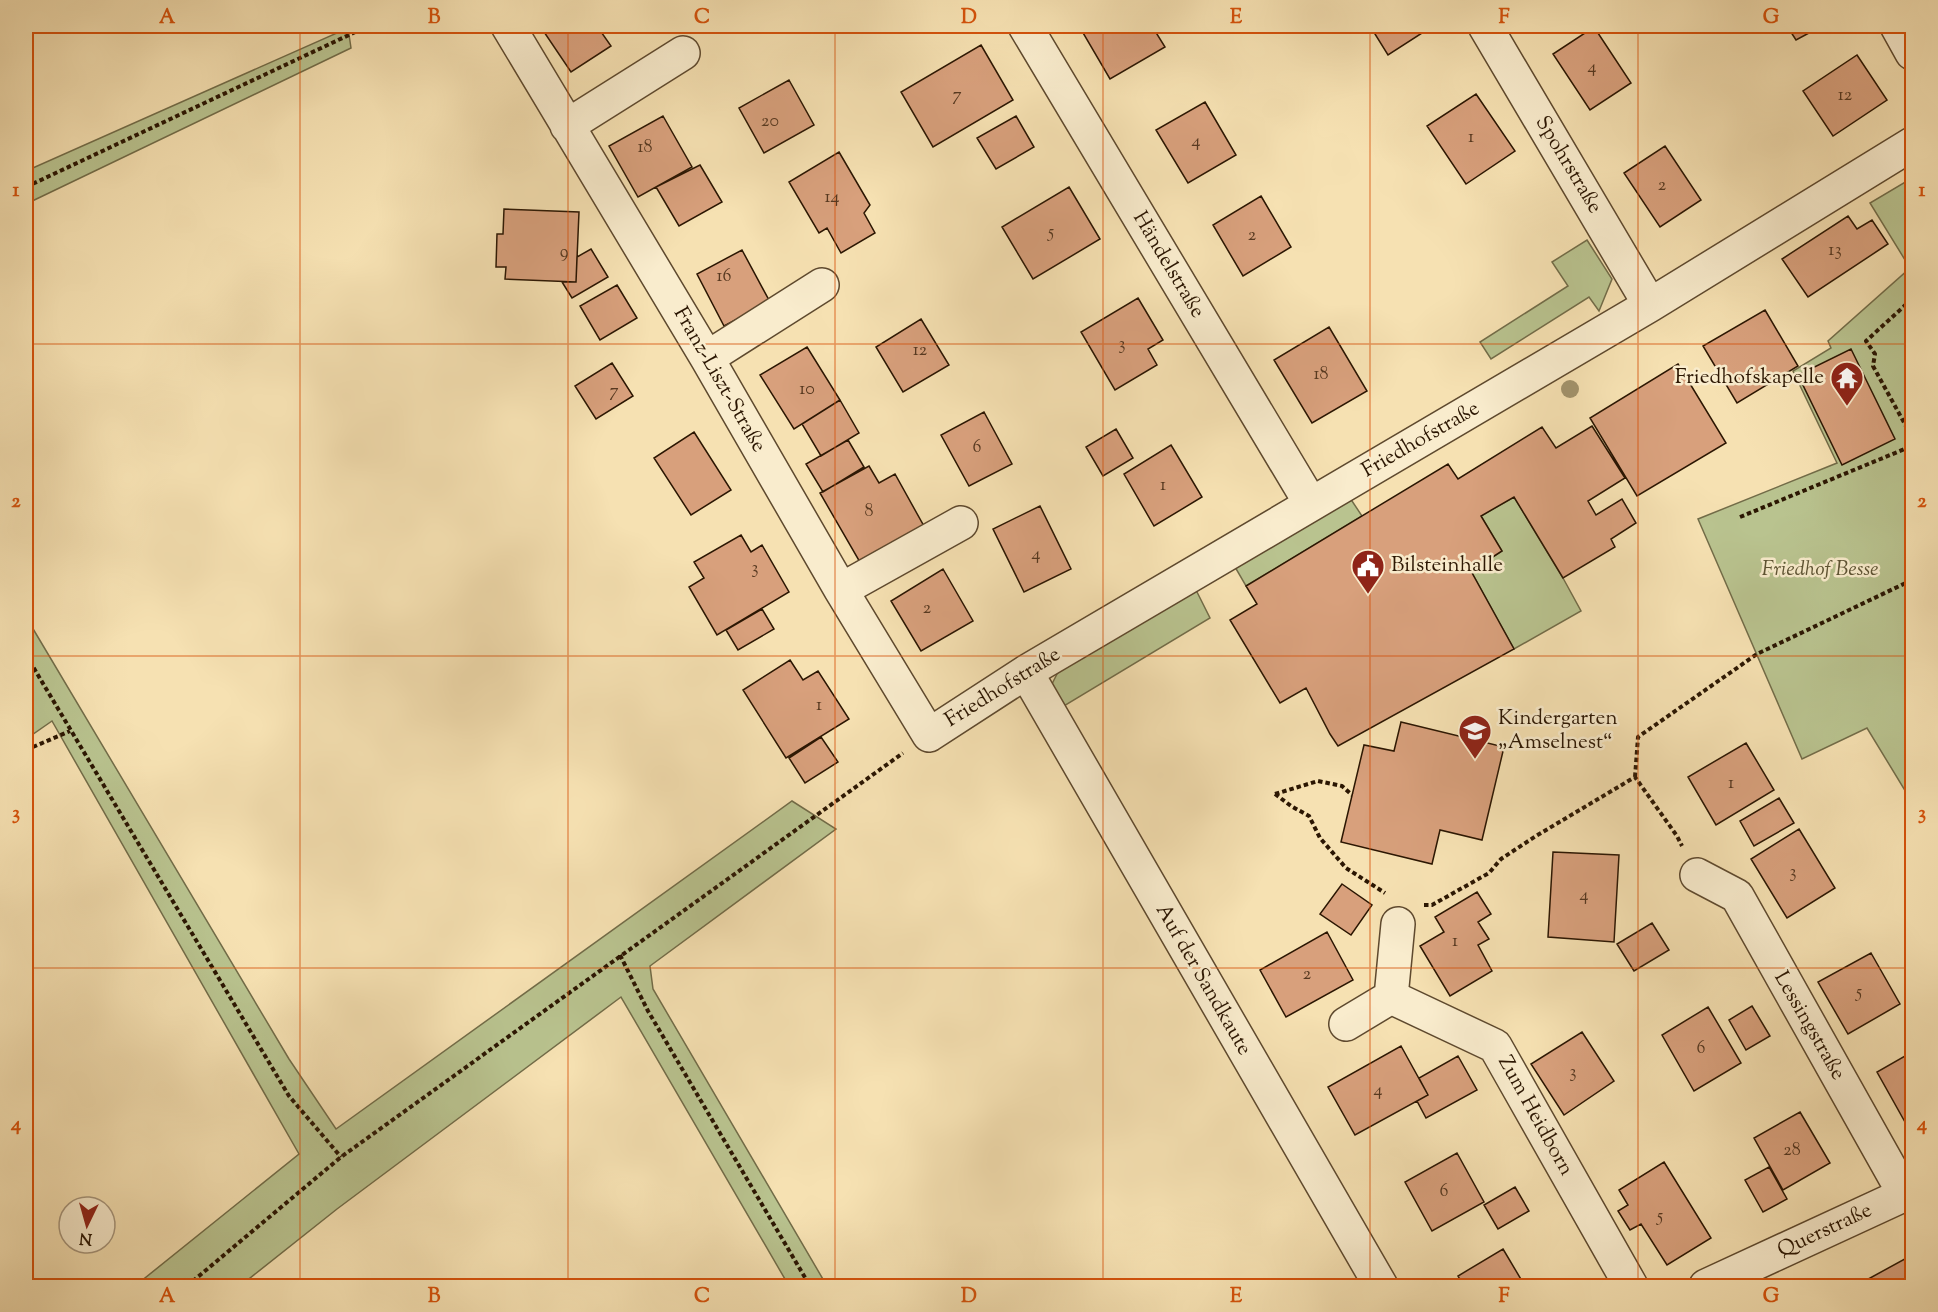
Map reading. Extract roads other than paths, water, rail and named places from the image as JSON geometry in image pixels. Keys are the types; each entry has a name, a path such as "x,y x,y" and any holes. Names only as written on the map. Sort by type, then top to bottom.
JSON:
{"street":[{"name":"Franz-Liszt-Straße","path":"508,26 929,735"},
{"name":"Händelstraße","path":"1025,26 1311,504"},
{"name":"Spohrstraße","path":"1485,26 1650,305"},
{"path":"1897,26 1912,53"},
{"path":"567,126 683,53"},
{"name":"Friedhofstraße","path":"929,735 1026,672 1650,305 1912,144"},
{"path":"707,358 822,285"},
{"path":"841,590 961,523"},
{"name":"Auf der Sandkaute","path":"1026,672 1381,1287"},
{"name":"Lessingstraße","path":"1696,875 1737,896 1909,1193"},
{"path":"1346,1024 1391,997 1400,914"},
{"name":"Zum Heidborn","path":"1391,997 1495,1046 1631,1287"},
{"name":"Querstraße","path":"1706,1287 1909,1193"}],"place":[{"name":"Friedhofskapelle","path":"1847,407"},
{"name":"Bilsteinhalle","path":"1368,595"},
{"name":"Kindergarten „Amselnest“","path":"1475,760"}],"park label":[{"name":"Friedhof Besse","path":"1820,570"}]}
